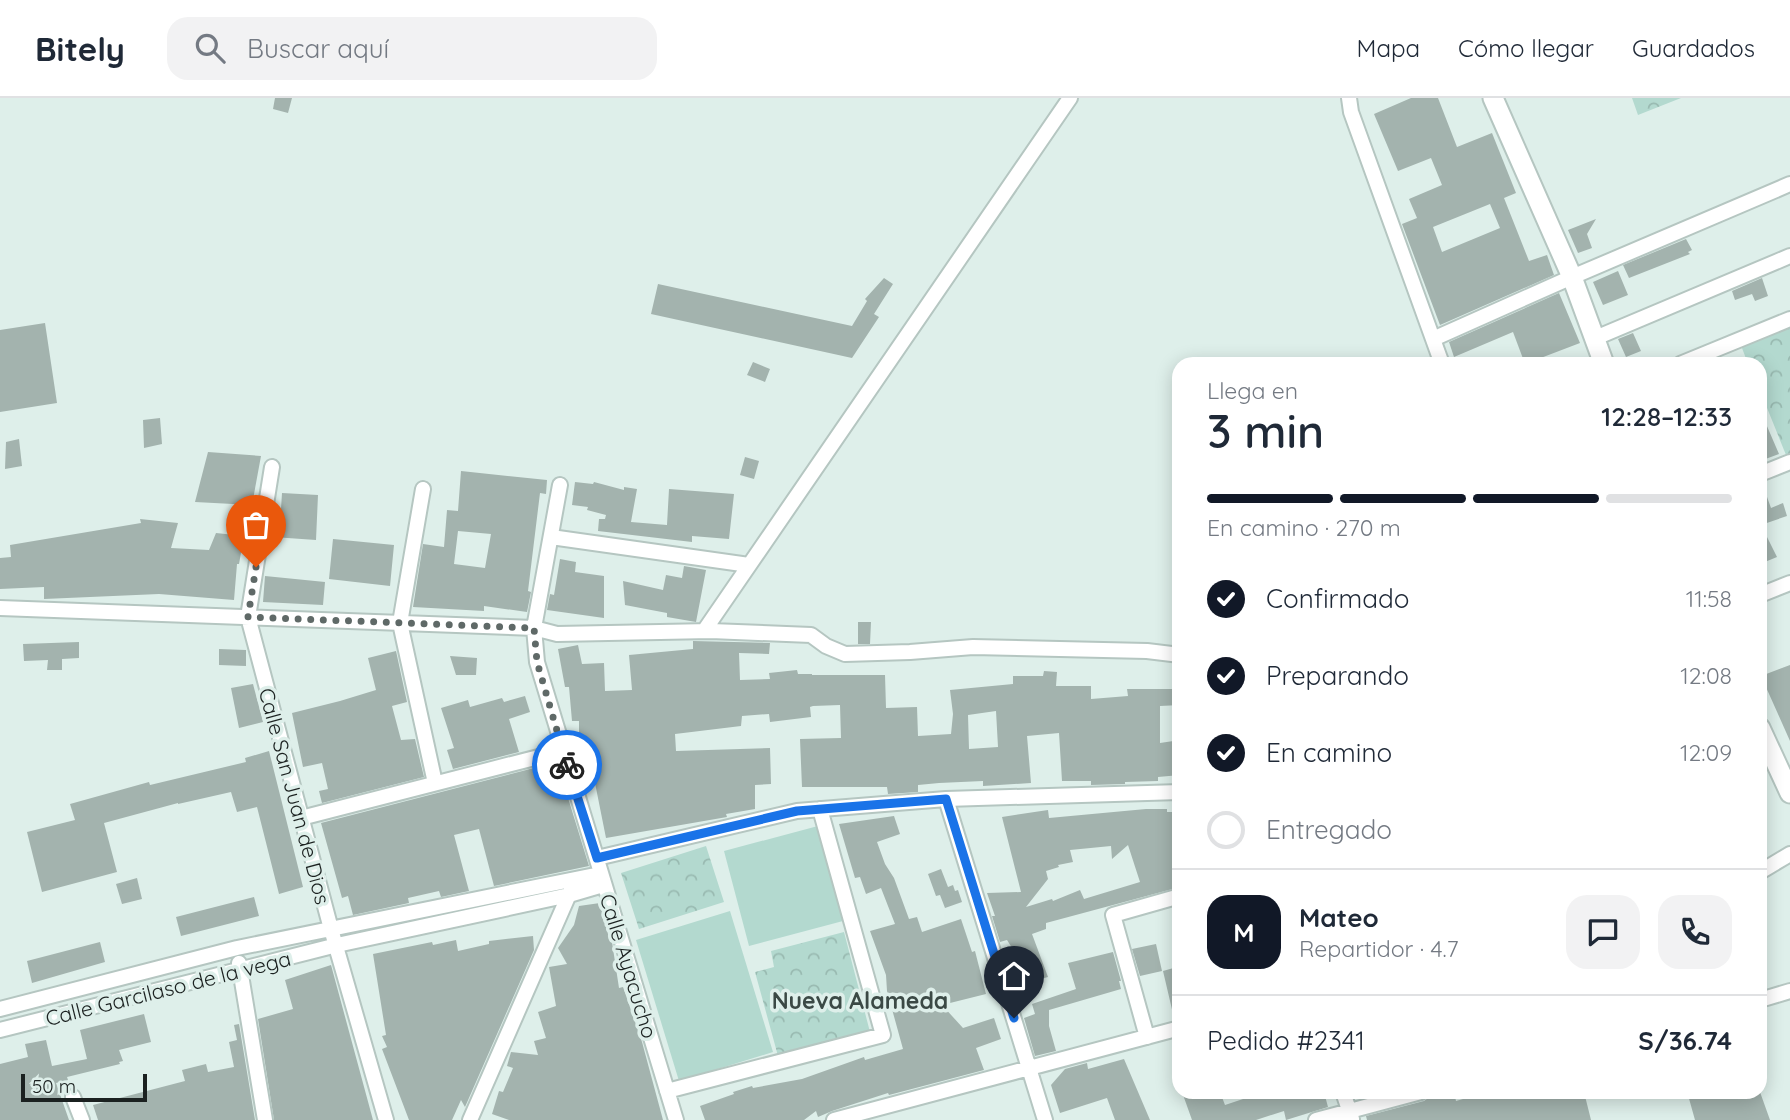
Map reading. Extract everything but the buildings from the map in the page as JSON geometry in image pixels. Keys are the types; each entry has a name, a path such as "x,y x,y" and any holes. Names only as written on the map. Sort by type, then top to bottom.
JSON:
{"street":[{"path":"704,631 1070,98"},
{"path":"1349,98 1439,357"},
{"path":"1493,98 1572,277 1601,357"},
{"path":"1433,339 1790,184"},
{"path":"1593,339 1790,256"},
{"path":"1696,357 1790,319"},
{"path":"1767,471 1790,462"},
{"name":"Calle San Juan de Dios","path":"272,467 248,617 331,929 386,1120"},
{"name":"Calle Ayacucho","path":"560,485 534,628 537,662 676,1120"},
{"path":"423,489 400,623 435,783"},
{"path":"551,537 750,565"},
{"path":"1767,592 1790,583"},
{"path":"0,608 534,628 556,634 704,631 811,635 826,646 845,654 973,647 1147,651 1172,654"},
{"path":"1767,744 1790,793"},
{"path":"301,818 562,751"},
{"path":"597,858 797,811 820,808 946,799 1172,792"},
{"path":"946,799 1045,1120"},
{"path":"667,1091 883,1035 820,808"},
{"path":"1767,868 1790,854"},
{"name":"Calle Garcilaso de la vega","path":"0,1009 237,948 575,881 602,879"},
{"name":"Calle Garcilaso de la vega","path":"0,1030 337,945 569,895 602,879"},
{"path":"470,1120 575,881"},
{"path":"1147,1037 1113,915 1172,898"},
{"path":"237,948 265,1120"},
{"path":"1767,998 1790,991"},
{"path":"834,1120 1172,1030"},
{"path":"74,1097 82,1120"},
{"path":"1345,1099 1351,1116"},
{"path":"1316,1120 1351,1116 1401,1099"}],"green space":[{"path":"1632,98 1681,98 1638,115"},
{"path":"1790,319 1790,454 1786,455 1767,408 1767,357 1745,357 1739,340"},
{"path":"818,826 843,921 749,946 724,851"},
{"path":"706,846 724,902 639,929 621,873"},
{"path":"730,911 773,1052 679,1081 636,940"},
{"path":"844,932 870,1032 778,1056 755,972 774,967 771,951"}],"way so far":[{"path":"256,567 248,617 534,628 537,662 567,765"}],"district":[{"name":"Nueva Alameda","path":"860,1000"}],"route":[{"path":"567,765 597,858 797,811 946,799 1014,1018"}]}
